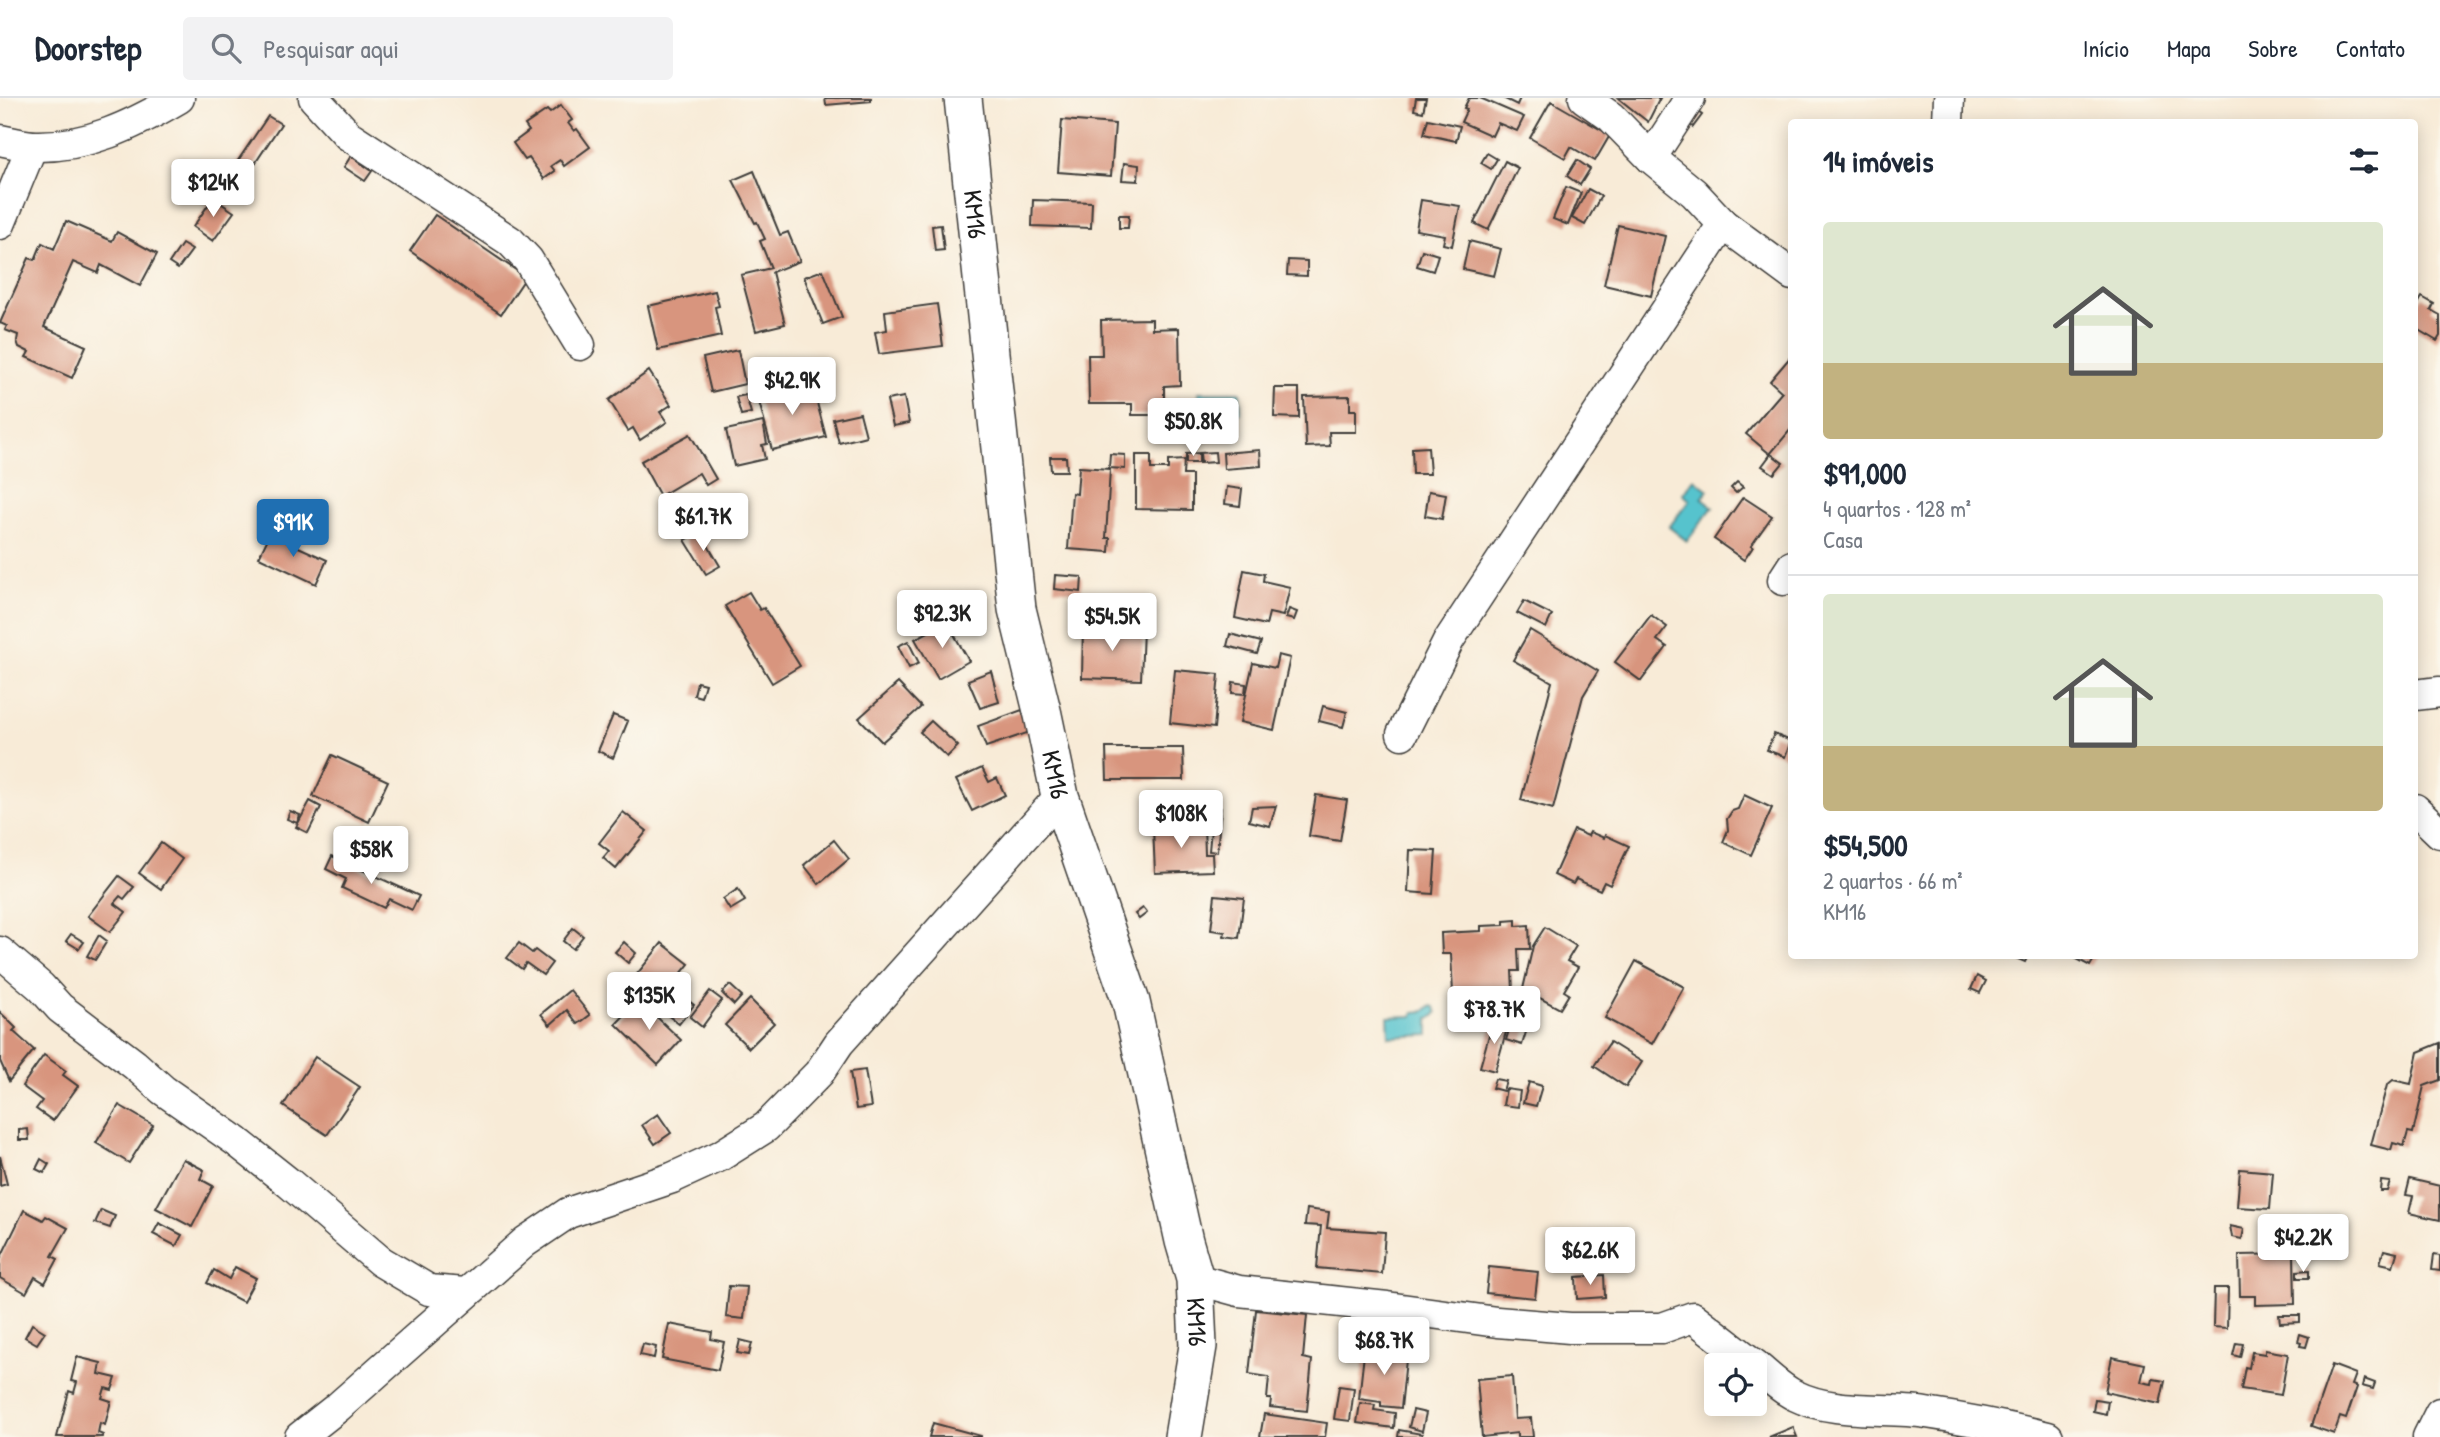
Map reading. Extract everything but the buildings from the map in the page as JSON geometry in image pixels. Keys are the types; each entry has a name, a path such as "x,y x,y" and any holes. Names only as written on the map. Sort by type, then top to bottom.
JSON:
{"street":[{"path":"0,140 32,146 86,141 136,123 179,98"},
{"path":"314,98 348,135 510,241 528,260 580,345"},
{"name":"KM16","path":"963,98 1017,609 1060,796 1131,1002 1195,1279 1198,1346 1183,1437"},
{"path":"1584,98 1611,117 1651,158 1695,193 1723,224 1788,272"},
{"path":"1651,158 1690,98"},
{"path":"1948,119 1949,98"},
{"path":"0,223 32,146"},
{"path":"1402,734 1449,640 1723,224"},
{"path":"2418,695 2440,692"},
{"path":"300,1437 338,1407 525,1242 568,1213 672,1178 720,1156 766,1126 819,1073 839,1043 1060,796"},
{"path":"2418,812 2440,833"},
{"path":"0,952 41,987 60,1009 135,1065 163,1090 289,1183 380,1262 429,1290 465,1293"},
{"path":"1195,1279 1239,1291 1497,1322 1570,1328 1662,1328 1693,1317 1740,1353"},
{"path":"1767,1375 1791,1394 1833,1407 1925,1413 2048,1437"},
{"path":"2428,1437 2440,1413"}],"water":[{"path":"1198,392 1240,392 1241,413 1201,414 1201,420 1192,421 1192,408 1198,408"},
{"path":"1694,479 1708,490 1702,498 1713,507 1687,541 1669,527 1690,500 1683,494"},
{"path":"1430,1006 1435,1007 1437,1013 1429,1018 1429,1035 1389,1037 1388,1017 1413,1016 1414,1012 1425,1011"}]}
